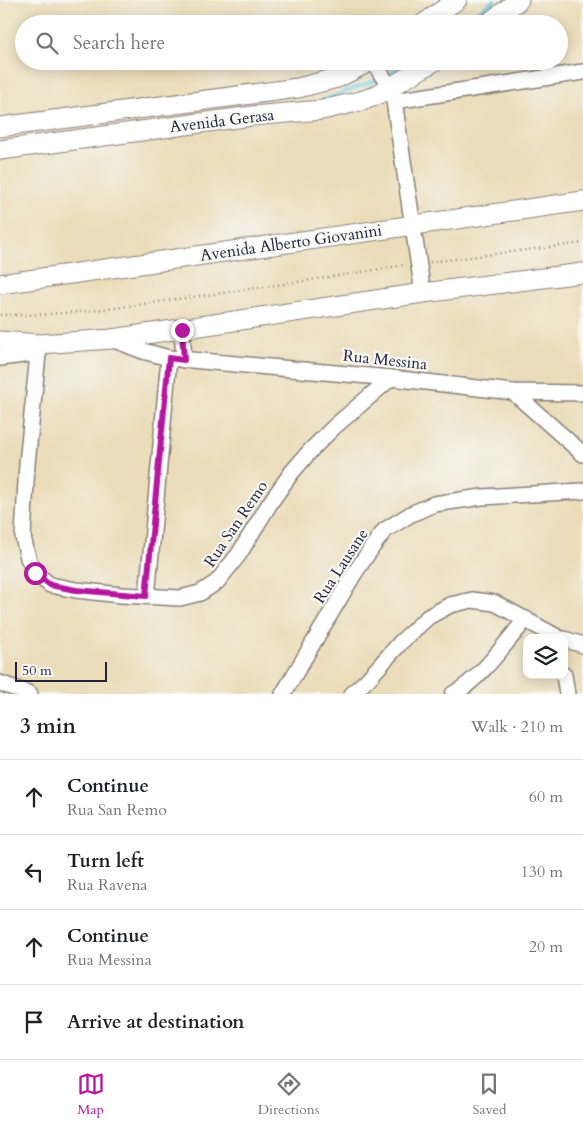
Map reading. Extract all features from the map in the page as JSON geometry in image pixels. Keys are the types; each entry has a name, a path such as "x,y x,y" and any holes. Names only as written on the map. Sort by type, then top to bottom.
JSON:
{"main road":[{"path":"436,15 457,0"},
{"path":"499,15 519,0"},
{"name":"Avenida Gerasa","path":"0,127 298,88 336,78 382,77 405,70"},
{"name":"Avenida Gerasa","path":"0,150 252,116 322,110 375,96 382,77"},
{"name":"Avenida Alberto Giovanini","path":"0,284 583,201"},
{"path":"0,341 39,348 182,330 423,293 583,273"}],"street":[{"path":"423,293 412,225 382,77 583,72"},
{"path":"146,596 176,359 182,330"},
{"name":"Rua Messina","path":"112,339 143,351 176,359 391,378 513,392 583,393"},
{"path":"0,358 39,348"},
{"name":"Rua San Remo","path":"39,348 27,464 23,537 28,558 35,573 50,585 76,590 146,596 180,598 200,593 217,582 239,554 270,503 292,472 334,427 391,378"},
{"path":"513,392 583,454"},
{"name":"Rua Lausane","path":"283,694 354,574 386,530 410,514 434,504 482,497 583,491"},
{"path":"352,694 421,623 450,605 472,600 495,603 552,634"},
{"path":"453,694 475,678 526,619"},
{"path":"568,640 583,645"},
{"path":"565,679 567,694"},
{"path":"0,683 30,694"}],"path":[{"path":"0,315 32,316 119,308 418,263 583,243"}],"waterway":[{"path":"474,15 494,0"},
{"path":"385,76 395,70"},
{"path":"320,101 379,79"}],"route":[{"path":"35,573 50,585 76,590 146,596 169,358 184,360 182,330"}]}
